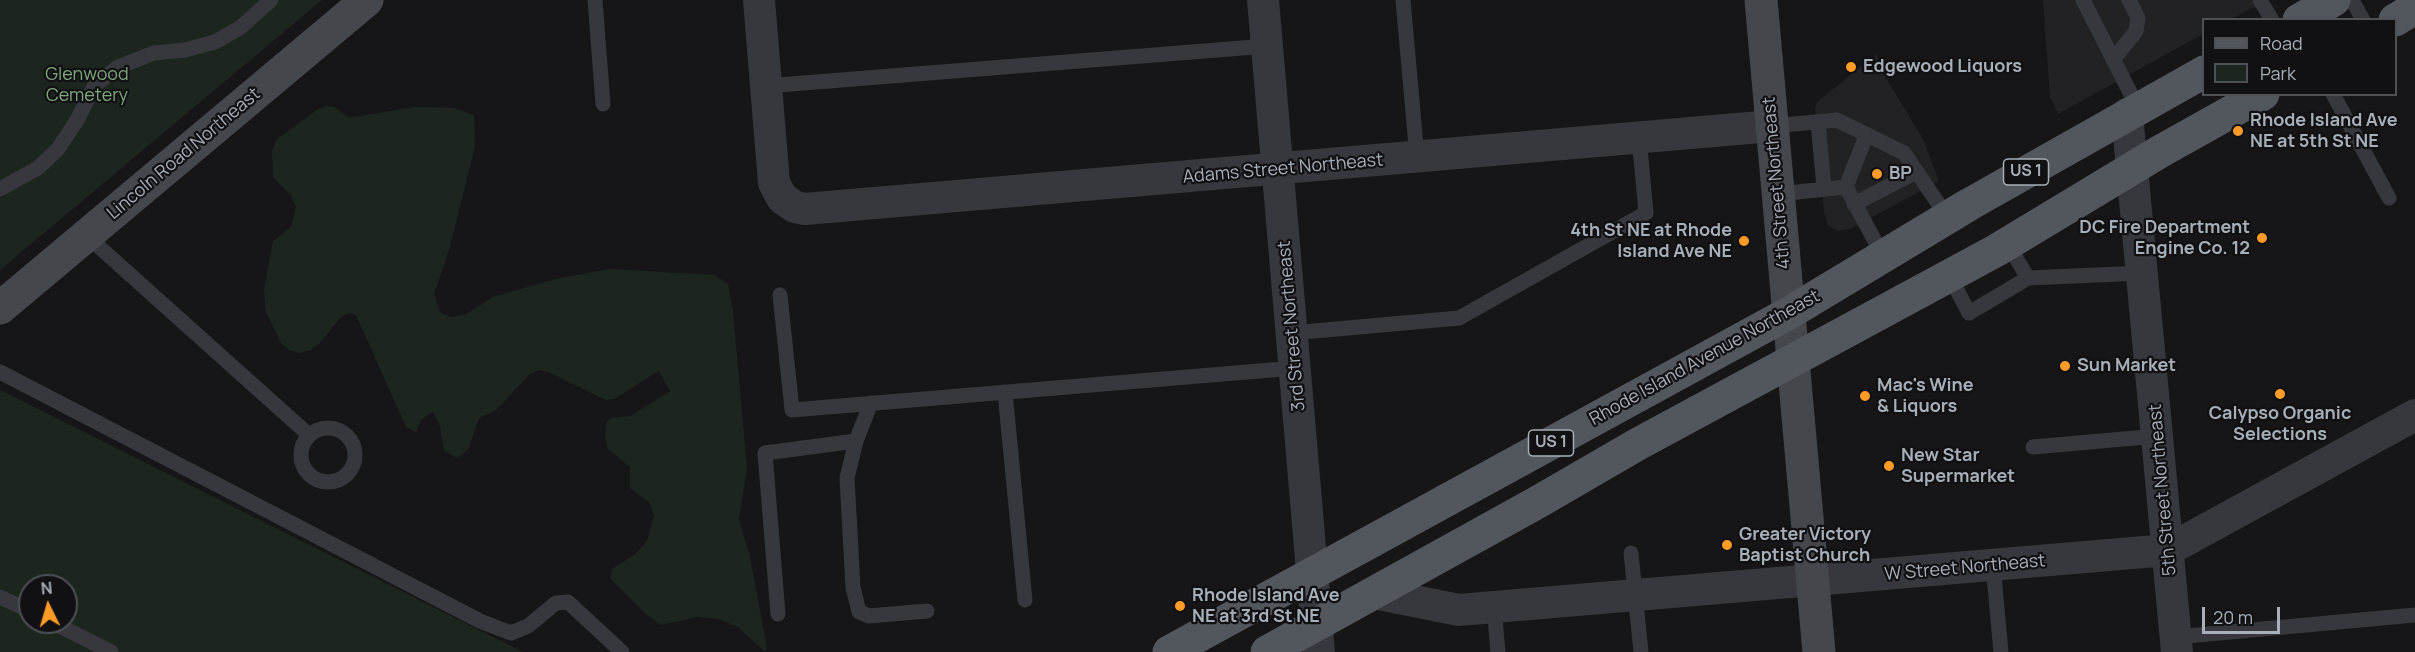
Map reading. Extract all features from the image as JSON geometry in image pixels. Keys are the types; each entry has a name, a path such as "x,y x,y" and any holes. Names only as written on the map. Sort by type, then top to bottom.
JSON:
{"main road":[{"path":"2302,18 2334,0"},
{"path":"2397,19 2415,8"},
{"name":"Rhode Island Avenue Northeast","path":"1169,652 1789,313 1948,218 2202,73"},
{"name":"US 1","path":"1267,652 1318,639 1374,593 1638,444 2007,243 2132,168 2259,96"}],"street":[{"name":"Lincoln Road Northeast","path":"0,308 367,0"},
{"path":"759,0 766,86"},
{"name":"3rd Street Northeast","path":"1263,0 1318,639"},
{"name":"4th Street Northeast","path":"1761,0 1819,652"},
{"name":"Adams Street Northeast","path":"766,86 774,183 782,198 795,207 813,209 1772,126"},
{"name":"5th Street Northeast","path":"2133,111 2132,168 2177,644"},
{"name":"W Street Northeast","path":"1374,593 1459,610 1813,582 2168,550 2415,415"}],"lane":[{"path":"0,189 38,168 58,149 77,120 95,85 118,67 154,53 185,50 215,42 241,27 271,0"},
{"path":"595,0 603,104"},
{"path":"1403,0 1417,157"},
{"path":"2083,0 2113,60 2133,111"},
{"path":"2113,60 2136,31 2138,18 2129,0"},
{"path":"2260,0 2271,18"},
{"path":"2352,0 2362,18"},
{"path":"766,86 1267,46"},
{"path":"2334,96 2389,198"},
{"path":"1772,126 1837,120 1904,153 1948,218"},
{"path":"1818,122 1824,188"},
{"path":"1866,136 1846,187 1883,256"},
{"path":"1292,333 1459,318 1480,307 1646,213 1639,137"},
{"path":"1854,204 1916,172"},
{"path":"1778,194 1846,187"},
{"path":"87,236 309,435"},
{"path":"2007,243 2028,278"},
{"path":"1949,275 1969,314 2028,278 2142,273"},
{"path":"780,295 792,410 1295,368"},
{"path":"0,372 480,621 511,633 528,626 556,603 568,602 622,652"},
{"path":"1005,392 1025,600"},
{"path":"871,403 856,441 848,478 853,587 859,612 869,616 927,610"},
{"path":"2033,447 2157,436"},
{"path":"778,614 765,453 856,441"},
{"path":"1631,553 1641,652"},
{"path":"1993,565 2001,652"},
{"path":"0,597 18,605"},
{"path":"1494,607 1498,652"},
{"path":"2177,644 2415,615"},
{"path":"76,634 111,652"}],"shaded area":[{"path":"2043,0 2269,0 2233,18 2202,18 2202,35 2058,114 2050,97"},
{"path":"1876,54 1886,78 1923,139 1939,181 1852,228 1838,231 1828,225 1824,212 1815,109 1817,102"}],"green space":[{"name":"Glenwood Cemetery","path":"0,0 322,0 0,270"},
{"path":"327,106 334,107 349,118 414,107 454,108 474,115 475,146 449,250 434,294 440,312 451,317 466,314 493,297 559,278 610,269 714,275 728,284 733,311 747,469 739,519 750,557 767,648 765,652 738,627 718,619 697,617 661,625 647,615 610,578 613,568 634,555 647,541 654,516 650,503 630,488 630,467 608,449 605,437 606,423 611,418 631,416 670,391 659,371 614,399 606,400 548,372 539,370 530,374 496,410 479,418 468,450 457,458 444,451 440,426 433,412 421,420 416,432 406,427 356,315 349,313 341,317 319,344 310,350 299,353 289,350 281,343 266,312 264,290 273,241 291,227 296,207 291,196 273,177 272,151 277,139 317,110"},
{"path":"0,390 523,652 0,652"}],"place":[{"name":"Edgewood Liquors","path":"1851,67"},
{"name":"Rhode Island Ave NE at 5th St NE","path":"2238,131"},
{"name":"BP","path":"1877,174"},
{"name":"DC Fire Department Engine Co. 12","path":"2262,238"},
{"name":"4th St NE at Rhode Island Ave NE","path":"1744,241"},
{"name":"Sun Market","path":"2065,366"},
{"name":"Calypso Organic Selections","path":"2280,394"},
{"name":"Mac's Wine & Liquors","path":"1865,396"},
{"name":"New Star Supermarket","path":"1889,466"},
{"name":"Greater Victory Baptist Church","path":"1727,545"},
{"name":"Rhode Island Ave NE at 3rd St NE","path":"1180,606"}]}
